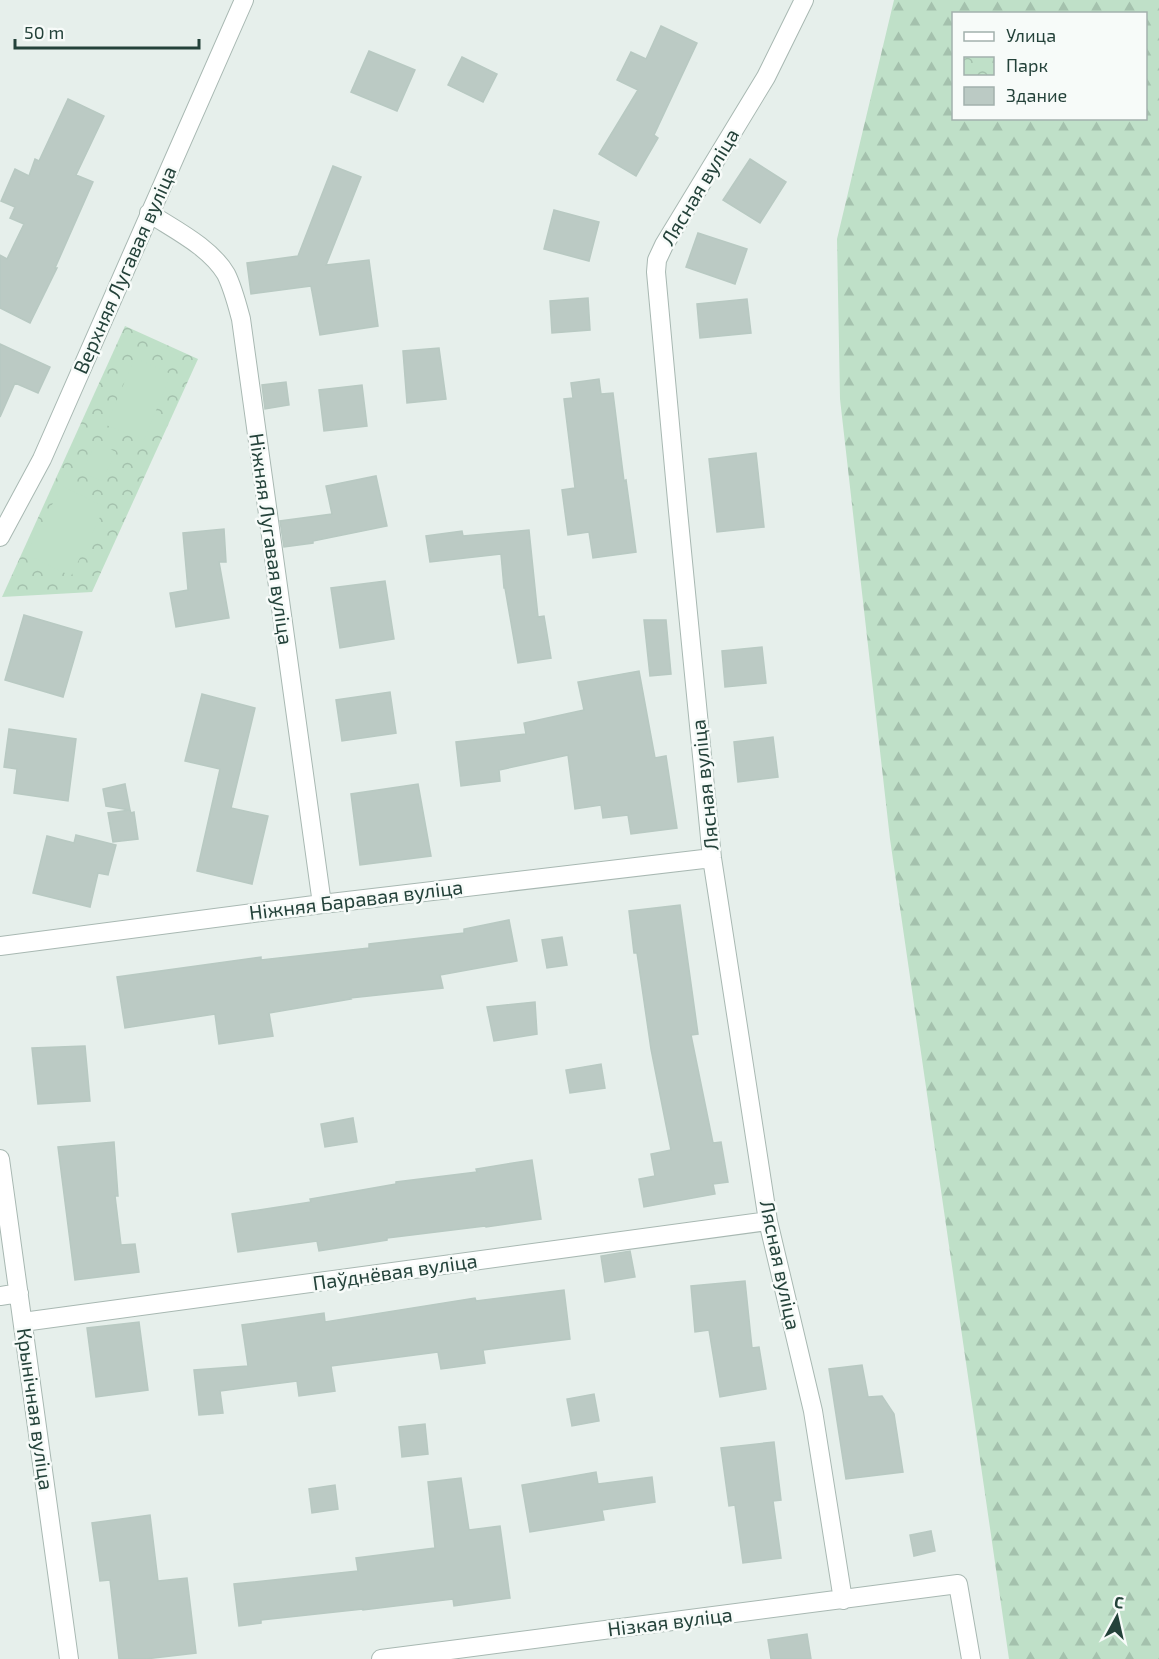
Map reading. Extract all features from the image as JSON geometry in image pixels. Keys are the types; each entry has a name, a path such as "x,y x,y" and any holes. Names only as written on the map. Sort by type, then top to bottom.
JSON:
{"street":[{"name":"Верхняя Лугавая вуліца","path":"0,537 42,459 244,0"},
{"name":"Лясная вуліца","path":"804,0 766,77 664,245 657,260 656,272 712,858 768,1221 813,1411 843,1600"},
{"name":"Ніжняя Лугавая вуліца","path":"149,213 199,246 214,259 225,274 234,293 241,319 322,904"},
{"name":"Ніжняя Баравая вуліца","path":"0,946 322,904 712,858"},
{"name":"Крынічная вуліца","path":"0,1159 69,1659"},
{"name":"Паўднёвая вуліца","path":"23,1322 768,1221"},
{"path":"0,1296 19,1293"},
{"name":"Нізкая вуліца","path":"381,1659 958,1584 971,1659"}],"green space":[{"path":"894,0 1159,0 1159,1659 1009,1659 890,839 840,399 837,239"},
{"path":"125,326 198,359 92,592 2,597"},
{"path":"135,358 171,374 144,440 106,425"},
{"path":"96,442 116,452 102,481 82,473"},
{"path":"62,486 105,507 71,576 26,554"}],"building":[{"path":"661,26 697,43 654,135 658,138 636,176 599,154 638,90 617,80 631,52 646,59"},
{"path":"369,51 415,70 397,111 351,92"},
{"path":"462,57 497,74 483,102 448,85"},
{"path":"68,99 104,116 76,175 93,182 55,268 57,268 30,323 0,308 0,255 7,259 24,224 10,218 15,207 1,201 15,169 29,176 35,159 39,161"},
{"path":"750,159 786,182 760,223 723,200"},
{"path":"333,166 361,177 326,265 369,260 378,326 320,335 311,286 251,294 247,263 298,256"},
{"path":"554,210 599,222 589,261 544,249"},
{"path":"698,233 747,249 735,284 686,267"},
{"path":"588,298 590,330 552,333 550,301"},
{"path":"747,299 751,333 700,338 697,304"},
{"path":"0,344 50,367 38,393 15,383 0,417"},
{"path":"439,348 446,399 407,403 403,351"},
{"path":"599,379 601,394 613,393 636,552 593,558 589,532 568,535 562,490 575,488 564,399 573,398 571,383"},
{"path":"286,382 289,405 265,409 262,385"},
{"path":"362,385 367,426 324,431 319,390"},
{"path":"756,453 764,527 717,532 709,459"},
{"path":"376,476 387,526 313,541 313,543 284,547 280,521 332,514 326,486"},
{"path":"224,529 226,562 219,562 229,618 176,627 170,593 188,590 183,533"},
{"path":"529,530 538,617 544,616 551,658 518,663 504,588 501,554 430,562 426,536 462,531 463,536"},
{"path":"385,581 394,639 340,648 331,588"},
{"path":"24,615 82,632 63,697 5,680"},
{"path":"644,620 666,620 671,674 650,676"},
{"path":"762,647 766,683 725,687 722,651"},
{"path":"639,671 655,758 666,756 677,828 631,834 628,815 603,818 601,805 575,809 568,755 499,770 500,781 461,786 456,742 526,734 524,723 584,710 578,682"},
{"path":"390,692 396,733 342,741 336,700"},
{"path":"202,694 255,708 231,808 268,816 252,884 197,871 220,769 185,761"},
{"path":"9,729 76,739 68,801 14,793 17,769 4,767"},
{"path":"773,737 778,777 738,782 734,742"},
{"path":"125,784 130,810 106,806 103,789"},
{"path":"418,784 431,856 360,865 351,794"},
{"path":"130,810 131,813 134,812 138,839 113,842 108,813"},
{"path":"76,835 116,845 108,875 98,873 90,907 33,893 47,836 74,843"},
{"path":"680,905 698,1034 691,1035 713,1143 721,1142 728,1182 713,1184 715,1194 644,1207 639,1179 655,1176 651,1154 671,1150 651,1049 637,953 634,953 629,911"},
{"path":"509,920 517,961 440,975 443,988 350,998 269,1013 273,1036 219,1044 215,1014 125,1028 117,977 261,957 261,960 369,948 369,944 464,933 464,929"},
{"path":"562,937 567,965 547,968 542,940"},
{"path":"535,1002 537,1034 494,1041 487,1007"},
{"path":"85,1046 90,1101 38,1104 32,1048"},
{"path":"601,1064 605,1088 570,1093 566,1070"},
{"path":"353,1118 357,1142 325,1147 321,1124"},
{"path":"114,1142 118,1196 115,1196 121,1245 135,1244 139,1272 75,1280 58,1147"},
{"path":"532,1160 541,1219 387,1238 387,1240 319,1251 317,1241 238,1252 232,1214 311,1202 310,1199 396,1184 396,1182 477,1172 476,1169"},
{"path":"630,1251 635,1277 605,1282 601,1256"},
{"path":"745,1281 752,1348 759,1347 766,1389 720,1397 709,1330 695,1332 691,1286"},
{"path":"564,1290 570,1339 483,1350 485,1363 441,1369 438,1352 331,1366 335,1391 299,1396 297,1381 220,1391 223,1413 199,1415 194,1370 248,1366 242,1325 324,1313 325,1322 475,1298 476,1301"},
{"path":"139,1322 148,1390 96,1397 87,1328"},
{"path":"862,1365 868,1397 882,1396 894,1414 903,1472 846,1479 829,1369"},
{"path":"594,1394 599,1421 572,1426 567,1399"},
{"path":"425,1424 428,1454 402,1457 399,1427"},
{"path":"774,1442 781,1500 773,1501 781,1558 743,1563 735,1505 729,1506 721,1448"},
{"path":"596,1472 598,1484 652,1477 655,1502 602,1510 604,1520 530,1532 522,1485"},
{"path":"461,1478 469,1530 500,1526 510,1598 454,1606 453,1599 261,1620 261,1623 239,1626 234,1584 358,1571 356,1558 435,1548 428,1482"},
{"path":"335,1485 338,1509 312,1513 309,1489"},
{"path":"150,1515 158,1581 187,1578 196,1653 145,1659 119,1659 110,1580 100,1581 92,1523"},
{"path":"931,1531 935,1551 914,1556 910,1535"},
{"path":"807,1634 811,1659 771,1659 768,1640"}]}
